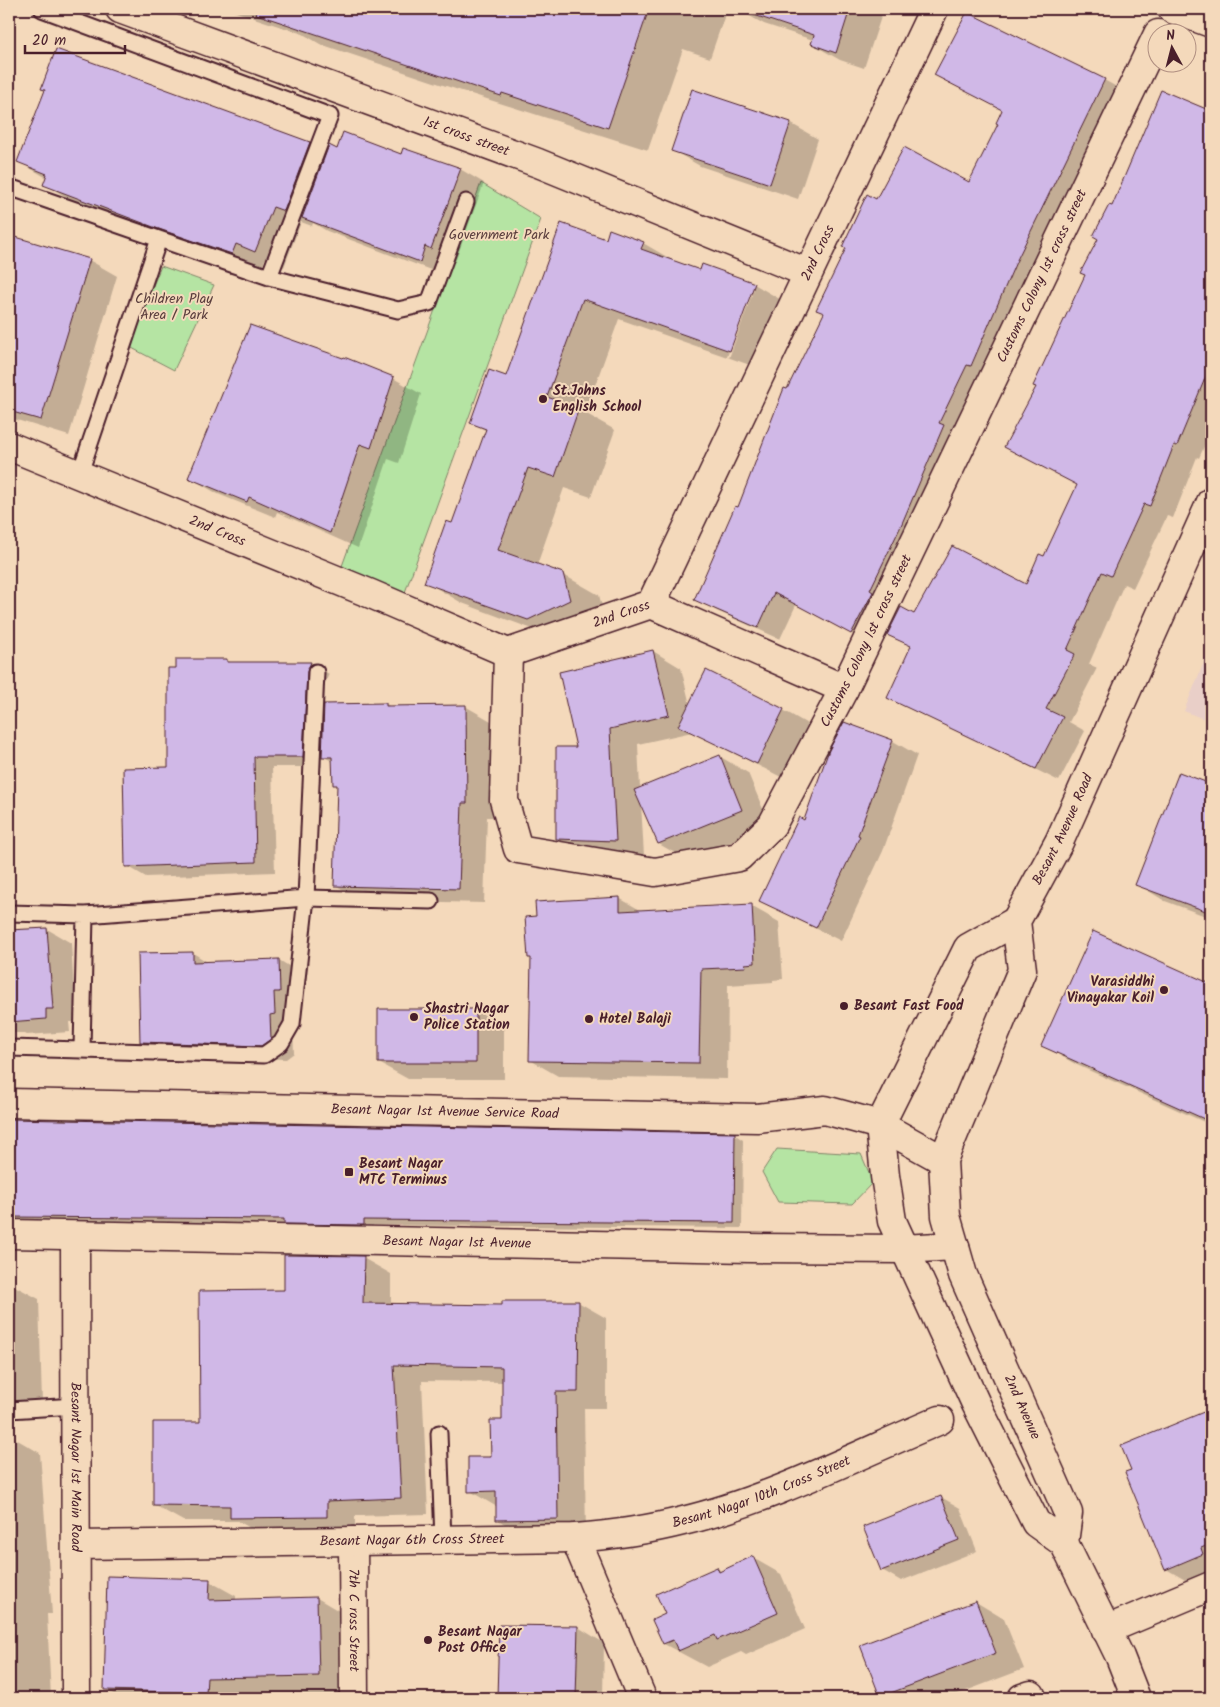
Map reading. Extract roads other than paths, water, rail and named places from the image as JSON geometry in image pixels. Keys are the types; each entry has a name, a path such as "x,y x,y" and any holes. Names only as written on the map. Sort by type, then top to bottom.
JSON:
{"street":[{"name":"1st cross street","path":"120,9 538,163 808,273"},
{"name":"2nd Cross","path":"9,446 80,473 371,594 508,654 651,604 934,9"},
{"path":"1171,9 1211,23"},
{"name":"Customs Colony 1st cross street","path":"1164,22 1171,9"},
{"name":"Customs Colony 1st cross street","path":"508,654 504,800 518,849 655,872 739,857 772,825 844,689 1148,54"},
{"name":"Besant Avenue Road","path":"1016,921 1059,842 1211,502"},
{"path":"651,604 844,689"},
{"path":"943,1160 1022,970 1016,921 968,948 880,1125 892,1221 903,1249 976,1404 1036,1523 1064,1543 1120,1657 1136,1698"},
{"name":"Besant Nagar 1st Avenue Service Road","path":"9,1103 757,1118 825,1110 880,1125 943,1160"},
{"name":"2nd Avenue","path":"943,1160 946,1216 963,1275 1068,1513 1064,1543"},
{"name":"Besant Nagar 1st Avenue","path":"9,1234 903,1249 955,1246"},
{"name":"Besant Nagar 1st Main Road","path":"75,1236 76,1698"},
{"name":"Besant Nagar 10th Cross Street","path":"575,1538 646,1530 685,1521 772,1491 940,1420"},
{"path":"575,1538 642,1698"},
{"name":"Besant Nagar 6th Cross Street","path":"77,1545 575,1538"},
{"name":"7th C ross Street","path":"353,1541 354,1698"},
{"path":"1106,1630 1211,1586"}],"lane":[{"path":"42,9 330,116 269,277"},
{"path":"9,187 269,277 398,310 429,303 466,202"},
{"path":"80,473 159,239"},
{"path":"9,1048 264,1055 281,1043 292,1024 306,898 316,672"},
{"path":"9,913 85,915 306,898 431,901"},
{"path":"82,1049 85,915"},
{"path":"9,1410 76,1406"},
{"path":"439,1433 443,1540"}],"place":[{"name":"St.Johns English School","path":"543,399"},
{"name":"Varasiddhi Vinayakar Koil","path":"1164,990"},
{"name":"Besant Fast Food","path":"844,1006"},
{"name":"Shastri Nagar Police Station","path":"414,1017"},
{"name":"Hotel Balaji","path":"589,1019"},
{"name":"Besant Nagar MTC Terminus","path":"349,1172"},
{"name":"Besant Nagar Post Office","path":"428,1640"}],"park label":[{"name":"Government Park","path":"499,235"},
{"name":"Children Play Area / Park","path":"174,308"}]}
